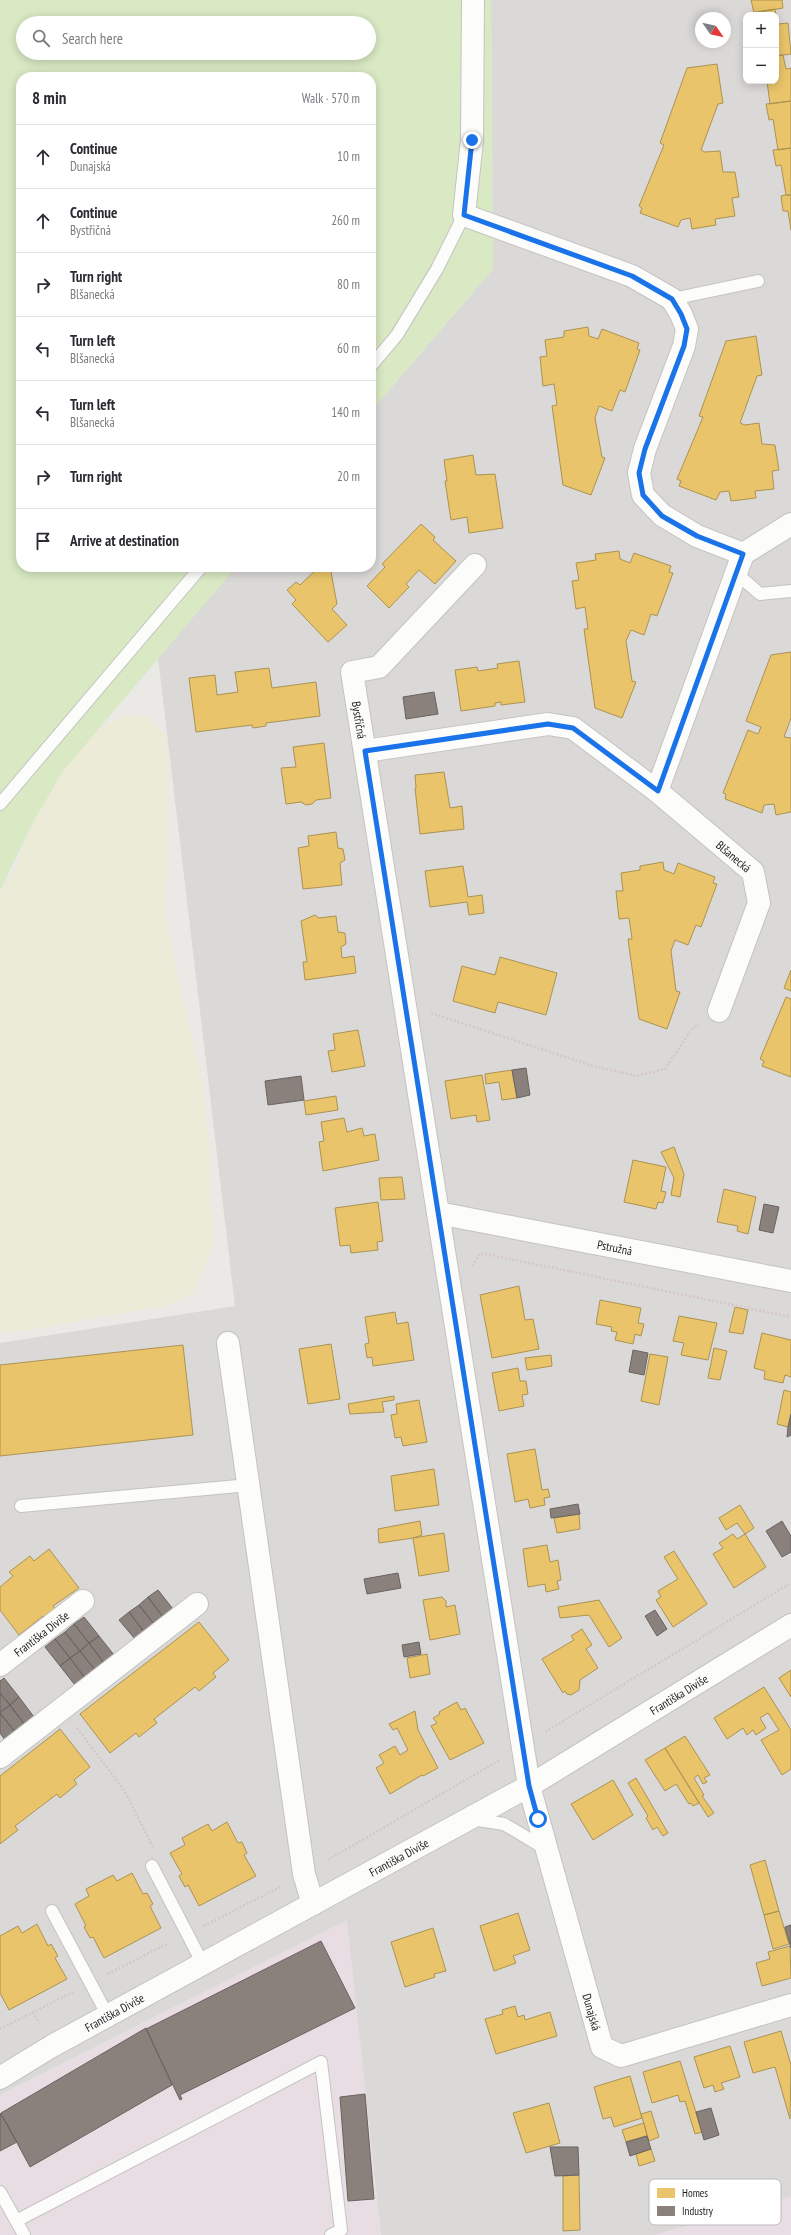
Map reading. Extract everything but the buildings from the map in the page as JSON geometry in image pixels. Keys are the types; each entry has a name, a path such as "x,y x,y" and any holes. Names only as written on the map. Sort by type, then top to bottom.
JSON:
{"street":[{"path":"473,0 472,140 464,215 632,276 672,299 681,314 687,329 684,346 645,449 639,473 643,495 662,516 740,563"},
{"path":"658,791 740,563 791,524"},
{"name":"Bystřičná","path":"475,565 379,667 352,672 529,1786"},
{"name":"Blšanecká","path":"365,751 548,724 573,728 658,791 753,872 759,902 719,1010"},
{"name":"Pstružná","path":"438,1214 791,1281"},
{"path":"228,1343 304,1874 313,1904"},
{"name":"Františka Diviše","path":"0,1665 83,1601"},
{"path":"0,1758 197,1604"},
{"name":"Františka Diviše","path":"0,2078 108,2016 529,1786 791,1625"},
{"name":"Dunajská","path":"529,1786 602,2046 621,2056 791,2005"}],"lane":[{"path":"376,360 397,335 437,269 464,215"},
{"path":"672,299 758,281"},
{"path":"740,563 760,594 791,591"},
{"path":"0,804 197,572"},
{"path":"21,1506 249,1485"},
{"path":"470,1818 504,1824 546,1849"},
{"path":"152,1866 203,1964"},
{"path":"52,1911 89,1983 108,2016"},
{"path":"16,2221 321,2062 342,2230 331,2235"},
{"path":"0,2192 24,2235"}],"path":[{"path":"405,1004 590,1065 636,1076 665,1069 692,1029 719,1010"},
{"path":"468,1272 481,1254 791,1317"},
{"path":"0,2029 304,1874 523,1747 791,1583"},
{"path":"62,1709 124,1790 160,1861 152,1866"}],"shaded area":[{"path":"491,0 791,0 791,2197 781,2200 781,2179 649,2179 649,2225 691,2225 655,2235 381,2235 346,1921 0,2095 0,1343 235,1306 158,657 232,572 376,572 376,405 493,269"},
{"path":"347,1920 381,2235 0,2235 0,2095"},
{"path":"791,2197 791,2235 655,2235 691,2225 781,2225 781,2200"}],"green space":[{"path":"0,0 491,0 493,269 376,405 376,72 16,72 16,572 232,572 63,771 32,824 0,891"},
{"path":"123,715 147,717 167,736 169,864 164,903 179,983 202,1079 210,1154 213,1248 194,1292 181,1300 164,1306 28,1330 0,1332 0,893 14,872 32,824 63,771 89,735"}],"route":[{"path":"472,140 464,215 632,276 672,299 681,314 687,329 684,346 645,449 639,473 643,495 662,516 697,536 743,554 658,791 573,728 548,724 365,751 529,1786 538,1819"}]}
